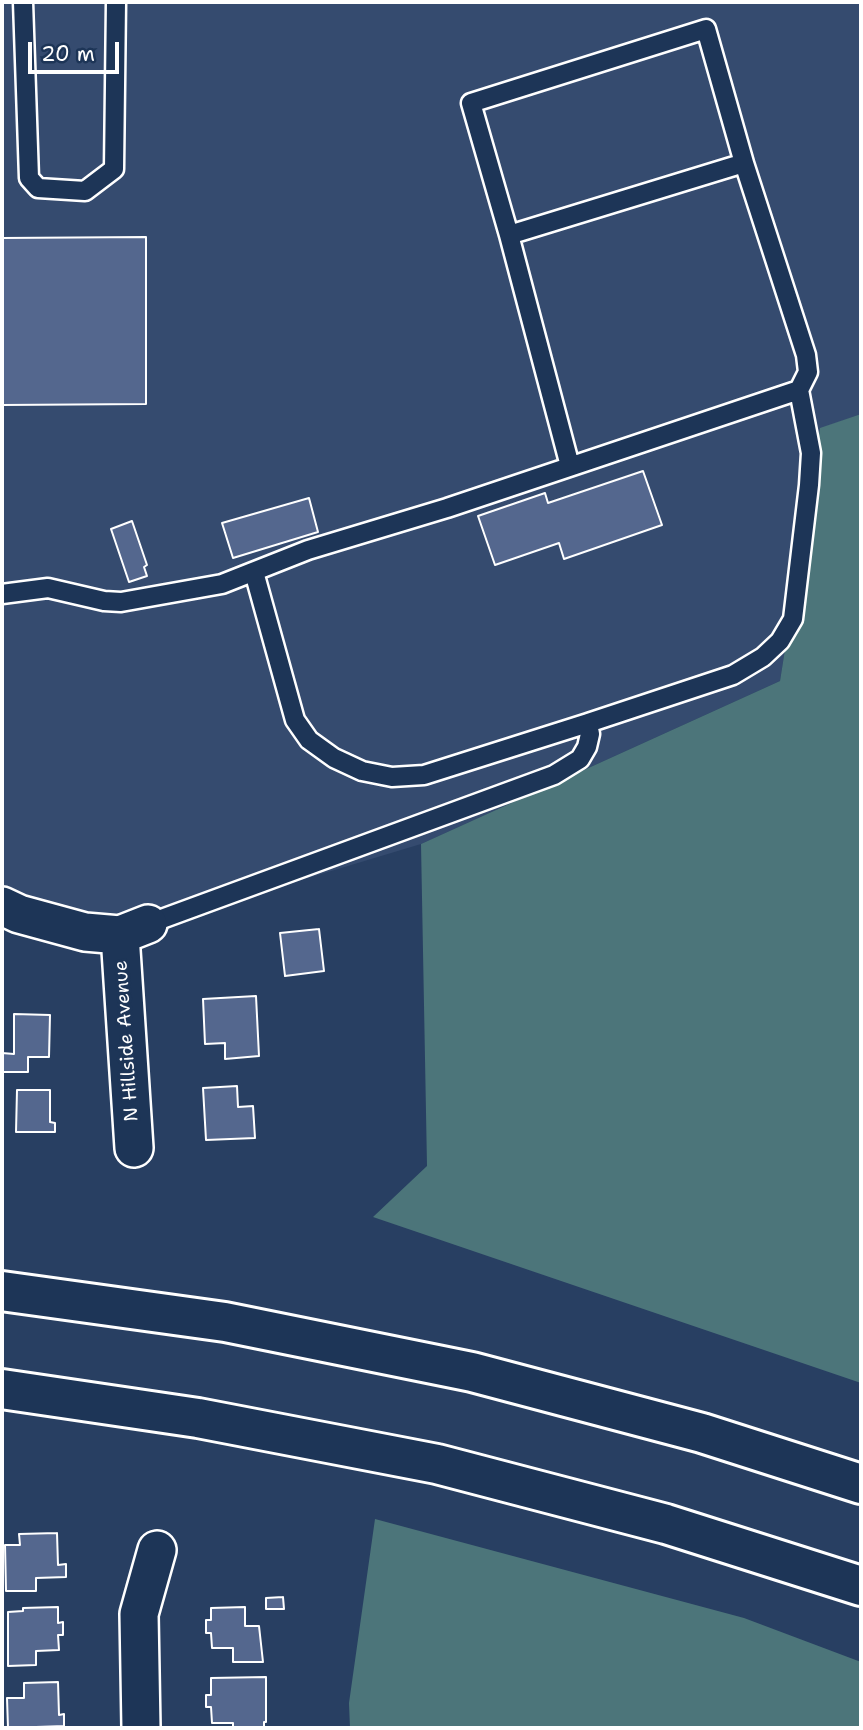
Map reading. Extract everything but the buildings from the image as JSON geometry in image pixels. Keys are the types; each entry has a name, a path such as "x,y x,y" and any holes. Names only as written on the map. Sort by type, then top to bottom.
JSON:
{"highway":[{"path":"2,1291 225,1322 472,1372 702,1433 861,1484"},
{"path":"2,1389 198,1418 437,1464 666,1524 861,1586"}],"street":[{"path":"2,906 19,914 85,932 134,930"},
{"name":"N Hillside Avenue","path":"134,930 135,1147"},
{"path":"141,1728 139,1614 157,1550"}],"lane":[{"path":"23,2 30,178 38,188 85,191 114,169 116,2"},
{"path":"254,572 295,720 309,740 334,758 362,771 392,778 424,775 733,675 762,657 780,641 793,619 809,485 811,453 799,390 808,372 806,355 744,163 706,29 471,103 570,466"},
{"path":"509,235 744,163"},
{"path":"2,594 48,588 104,601 121,602 222,584 308,550 396,525 799,390"},
{"path":"134,930 554,775 580,760 590,734 588,723"}],"shaded area":[{"path":"2,2 861,2 861,414 820,429 780,681 421,844 115,936 2,902"}],"green space":[{"path":"861,414 861,1383 373,1217 427,1166 421,844 780,681 820,428"},
{"path":"375,1519 744,1618 861,1662 861,1728 350,1728 349,1703"}]}
